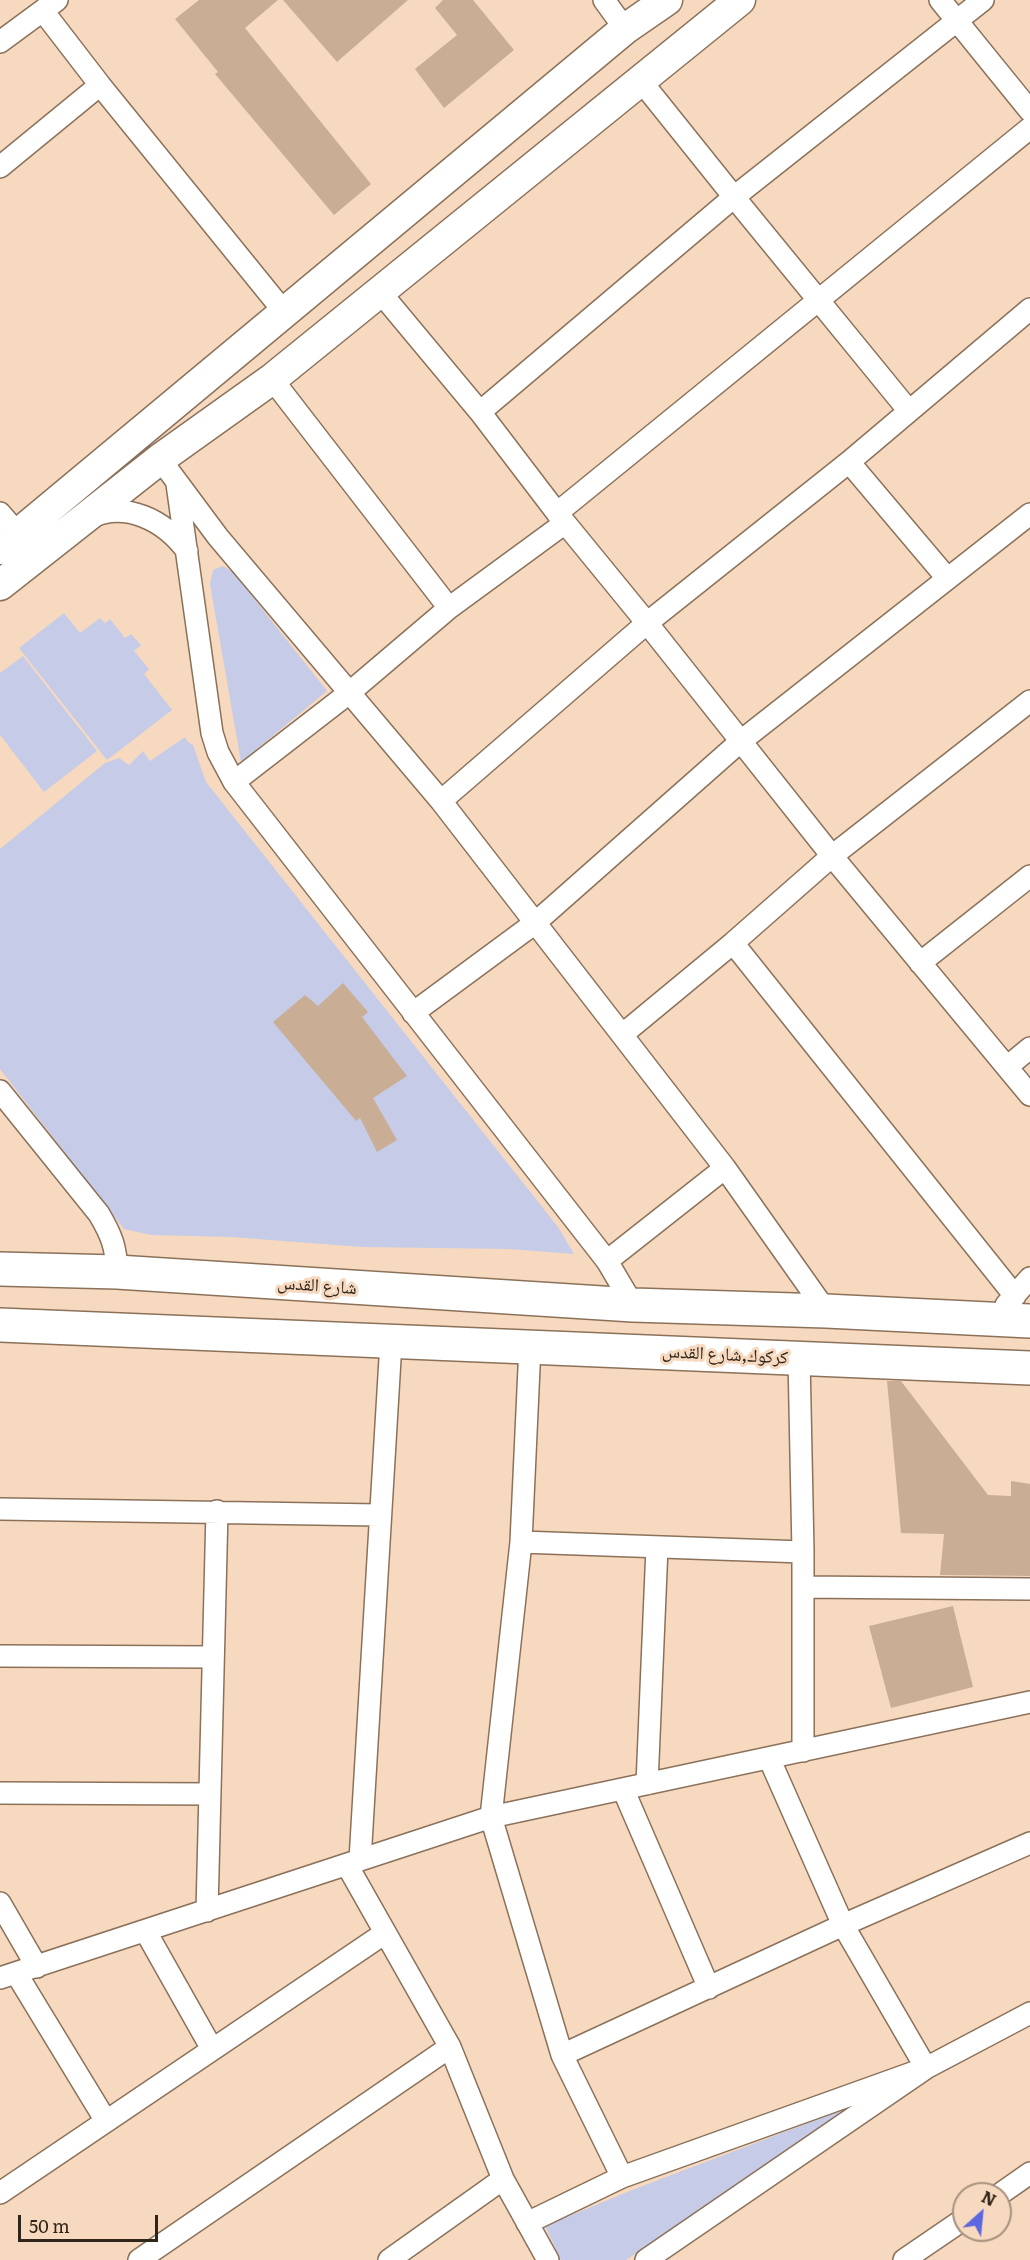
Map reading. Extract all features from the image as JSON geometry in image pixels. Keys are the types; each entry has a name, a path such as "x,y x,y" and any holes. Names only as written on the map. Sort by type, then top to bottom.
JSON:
{"main road":[{"name":"شارع القدس","path":"0,1269 117,1272 633,1305"},
{"path":"633,1305 993,1319 1022,1308"},
{"path":"0,1325 406,1342"},
{"name":"كركوك,شارع القدس","path":"406,1342 1030,1368"}],"street":[{"path":"604,0 625,29"},
{"path":"6,532 285,313 625,29 667,0"},
{"path":"0,585 78,524 168,470 272,379 740,0"},
{"path":"940,0 1030,111"},
{"path":"480,412 734,197 983,0"},
{"path":"0,42 51,3 100,86 285,313"},
{"path":"641,81 909,411"},
{"path":"0,167 100,86"},
{"path":"234,782 349,693 449,608 561,518 818,299 1030,128"},
{"path":"380,292 480,412 561,518 832,856 1030,1095"},
{"path":"441,801 647,623 849,462 1030,309"},
{"path":"272,379 449,608"},
{"path":"849,462 947,578"},
{"path":"168,470 218,537 441,801 725,1168 826,1311"},
{"path":"168,470 187,548 212,733 218,752 234,782 608,1261 633,1305"},
{"path":"78,524 94,516 112,512 130,513 148,517 164,526 187,548"},
{"path":"413,1013 535,923 741,741 1030,514"},
{"path":"187,548 189,537 200,530 207,530 218,537"},
{"path":"623,1034 732,944 832,856 1030,701"},
{"path":"920,963 1030,876"},
{"path":"732,944 1022,1308"},
{"path":"1007,1067 1030,1048"},
{"path":"0,1091 99,1214 116,1248 117,1272"},
{"path":"608,1261 725,1168"},
{"path":"1022,1308 1030,1278"},
{"path":"406,1342 379,1515 354,1863 385,1933 450,2047 502,2179 548,2260"},
{"path":"530,1346 521,1542 491,1817 562,2055 622,2177"},
{"path":"799,1358 803,1552 803,1751"},
{"path":"0,1509 379,1515"},
{"path":"207,1911 217,1511"},
{"path":"521,1542 803,1552"},
{"path":"647,1784 657,1547"},
{"path":"803,1587 1030,1589"},
{"path":"0,1656 213,1657"},
{"path":"106,2121 8,1976 491,1817 803,1751 1028,1709"},
{"path":"769,1758 843,1925 926,2068"},
{"path":"623,1789 709,1988"},
{"path":"0,1793 210,1794"},
{"path":"562,2055 843,1925 1030,1843"},
{"path":"0,1903 37,1967"},
{"path":"146,1932 212,2049"},
{"path":"0,2193 385,1933"},
{"path":"659,2257 926,2068 1030,2013"},
{"path":"139,2260 450,2047"},
{"path":"528,2223 622,2177 926,2068"},
{"path":"1012,2186 1030,2173"},
{"path":"389,2260 502,2179"},
{"path":"904,2260 952,2227"}],"shaded area":[{"path":"223,566 233,572 327,691 241,762 210,584 213,570"},
{"path":"64,613 80,633 100,618 105,623 110,619 125,638 131,634 141,645 134,651 149,669 144,674 172,710 107,760 19,648"},
{"path":"23,656 97,751 44,792 0,735 0,673"},
{"path":"185,737 193,745 206,782 558,1227 574,1254 509,1249 361,1247 231,1237 151,1235 124,1229 0,1069 0,849 105,763 119,758 129,765 143,751 150,761"},
{"path":"853,2106 626,2260 561,2260 545,2226 632,2190"}],"building":[{"path":"199,0 278,0 245,28 371,184 334,215 215,74 218,72 175,19"},
{"path":"283,0 408,0 337,62"},
{"path":"443,0 473,0 514,50 444,108 415,69 457,35 435,8"},
{"path":"343,983 368,1012 362,1017 407,1076 373,1098 397,1140 377,1152 360,1118 356,1121 273,1022 305,995 318,1006"},
{"path":"887,1381 901,1381 988,1495 1011,1496 1011,1481 1030,1484 1030,1576 940,1575 944,1534 901,1533"},
{"path":"953,1606 973,1687 891,1708 869,1626"}]}
